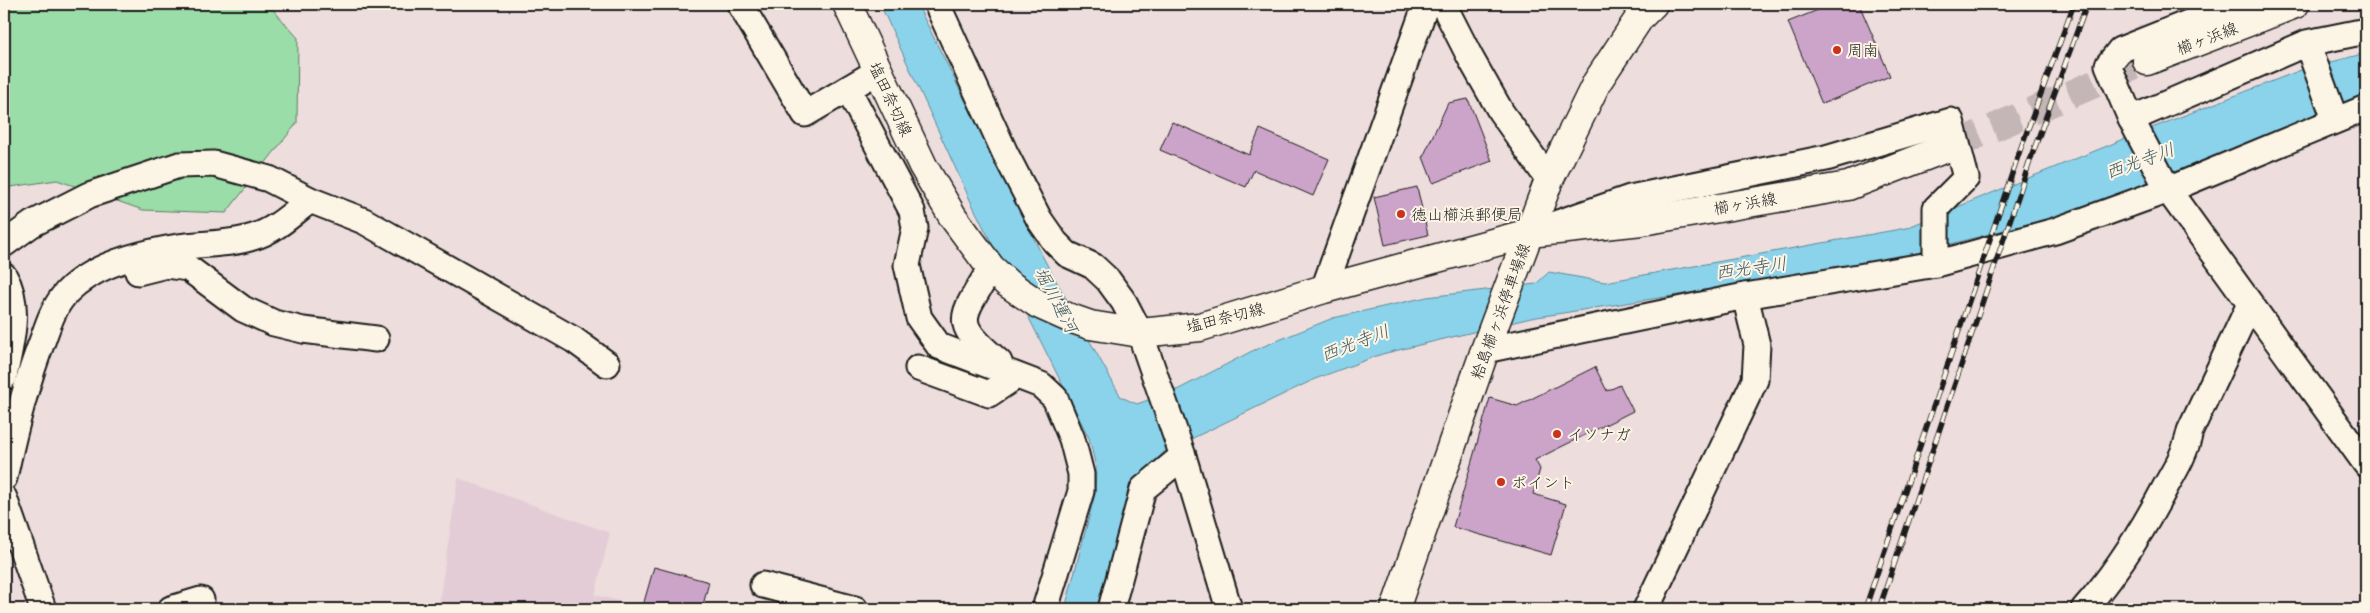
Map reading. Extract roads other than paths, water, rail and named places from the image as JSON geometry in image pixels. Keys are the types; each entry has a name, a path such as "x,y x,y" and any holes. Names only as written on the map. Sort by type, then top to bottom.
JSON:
{"street":[{"path":"740,4 805,114 878,71"},
{"name":"塩田奈切線","path":"847,4 923,166 953,217 999,276 1038,304 1090,325 1140,333 1200,327 1324,289 1529,233"},
{"path":"937,4 1005,153 1039,219 1054,242 1068,254 1093,266 1108,280 1124,302 1140,333 1161,387 1229,609"},
{"path":"1324,289 1426,4"},
{"path":"1444,4 1471,59 1501,112 1549,180"},
{"name":"粭島櫛ヶ浜停車場線","path":"1395,609 1485,350 1549,180 1597,82 1640,17 1653,4"},
{"path":"2236,4 2120,50 2108,65 2131,119 2168,190 2366,464"},
{"name":"櫛ヶ浜線","path":"2147,60 2295,4"},
{"path":"2131,119 2307,43 2366,30"},
{"path":"2307,43 2335,119"},
{"path":"848,89 912,211 915,228 907,265 919,318 939,346 1041,385 1056,398 1072,439 1081,474 1081,491 1045,609"},
{"path":"1485,350 1745,296 1936,264 2055,231 2168,190 2335,119 2366,108"},
{"path":"1529,233 1630,198 1826,158 1951,121 1966,178 1936,208 1936,264"},
{"name":"櫛ヶ浜線","path":"1529,233 1642,222 1848,186 1954,145"},
{"path":"4,244 32,224 89,195 179,165 214,164 269,179 310,200 364,221 574,340 607,364"},
{"path":"4,478 16,419 33,365 56,305 68,291 83,280 138,255 178,247 252,238 270,231 310,200"},
{"path":"83,280 114,283 144,269 166,266 188,268 243,309 274,323 303,330 376,338"},
{"path":"4,276 14,306 4,377"},
{"path":"999,276 965,313 966,328 975,342 1016,376"},
{"path":"1646,609 1755,380 1757,345 1745,296"},
{"path":"2084,609 2117,566 2159,500 2187,447 2190,431 2250,304"},
{"path":"918,368 989,394 1016,376"},
{"path":"1111,609 1143,489 1183,456"},
{"path":"4,498 43,609"},
{"path":"763,585 855,609"},
{"path":"171,609 202,600"}],"water":[{"path":"880,4 917,4 1045,261 1121,397 1137,404 1179,389 1252,351 1333,318 1427,297 1536,284 1549,272 1605,282 1906,228 2134,135 2301,70 2366,53 2366,94 2084,209 1875,264 1531,318 1382,354 1315,379 1164,452 1137,478 1100,609 1065,609 1095,494 1096,467 1089,438 971,202"}],"tunnel":[{"path":"1954,145 2147,61"}],"railway":[{"path":"1865,609 2019,153 2074,4"},
{"path":"1879,609 2032,155 2087,4"}],"place":[{"name":"周南","path":"1837,50"},
{"name":"徳山櫛浜郵便局","path":"1401,214"},
{"name":"イソナガ","path":"1557,434"},
{"name":"ポイント","path":"1501,482"}],"water label":[{"name":"西光寺川","path":"2140,161"},
{"name":"西光寺川","path":"1751,268"},
{"name":"堀川運河","path":"1056,300"},
{"name":"西光寺川","path":"1355,343"}]}
